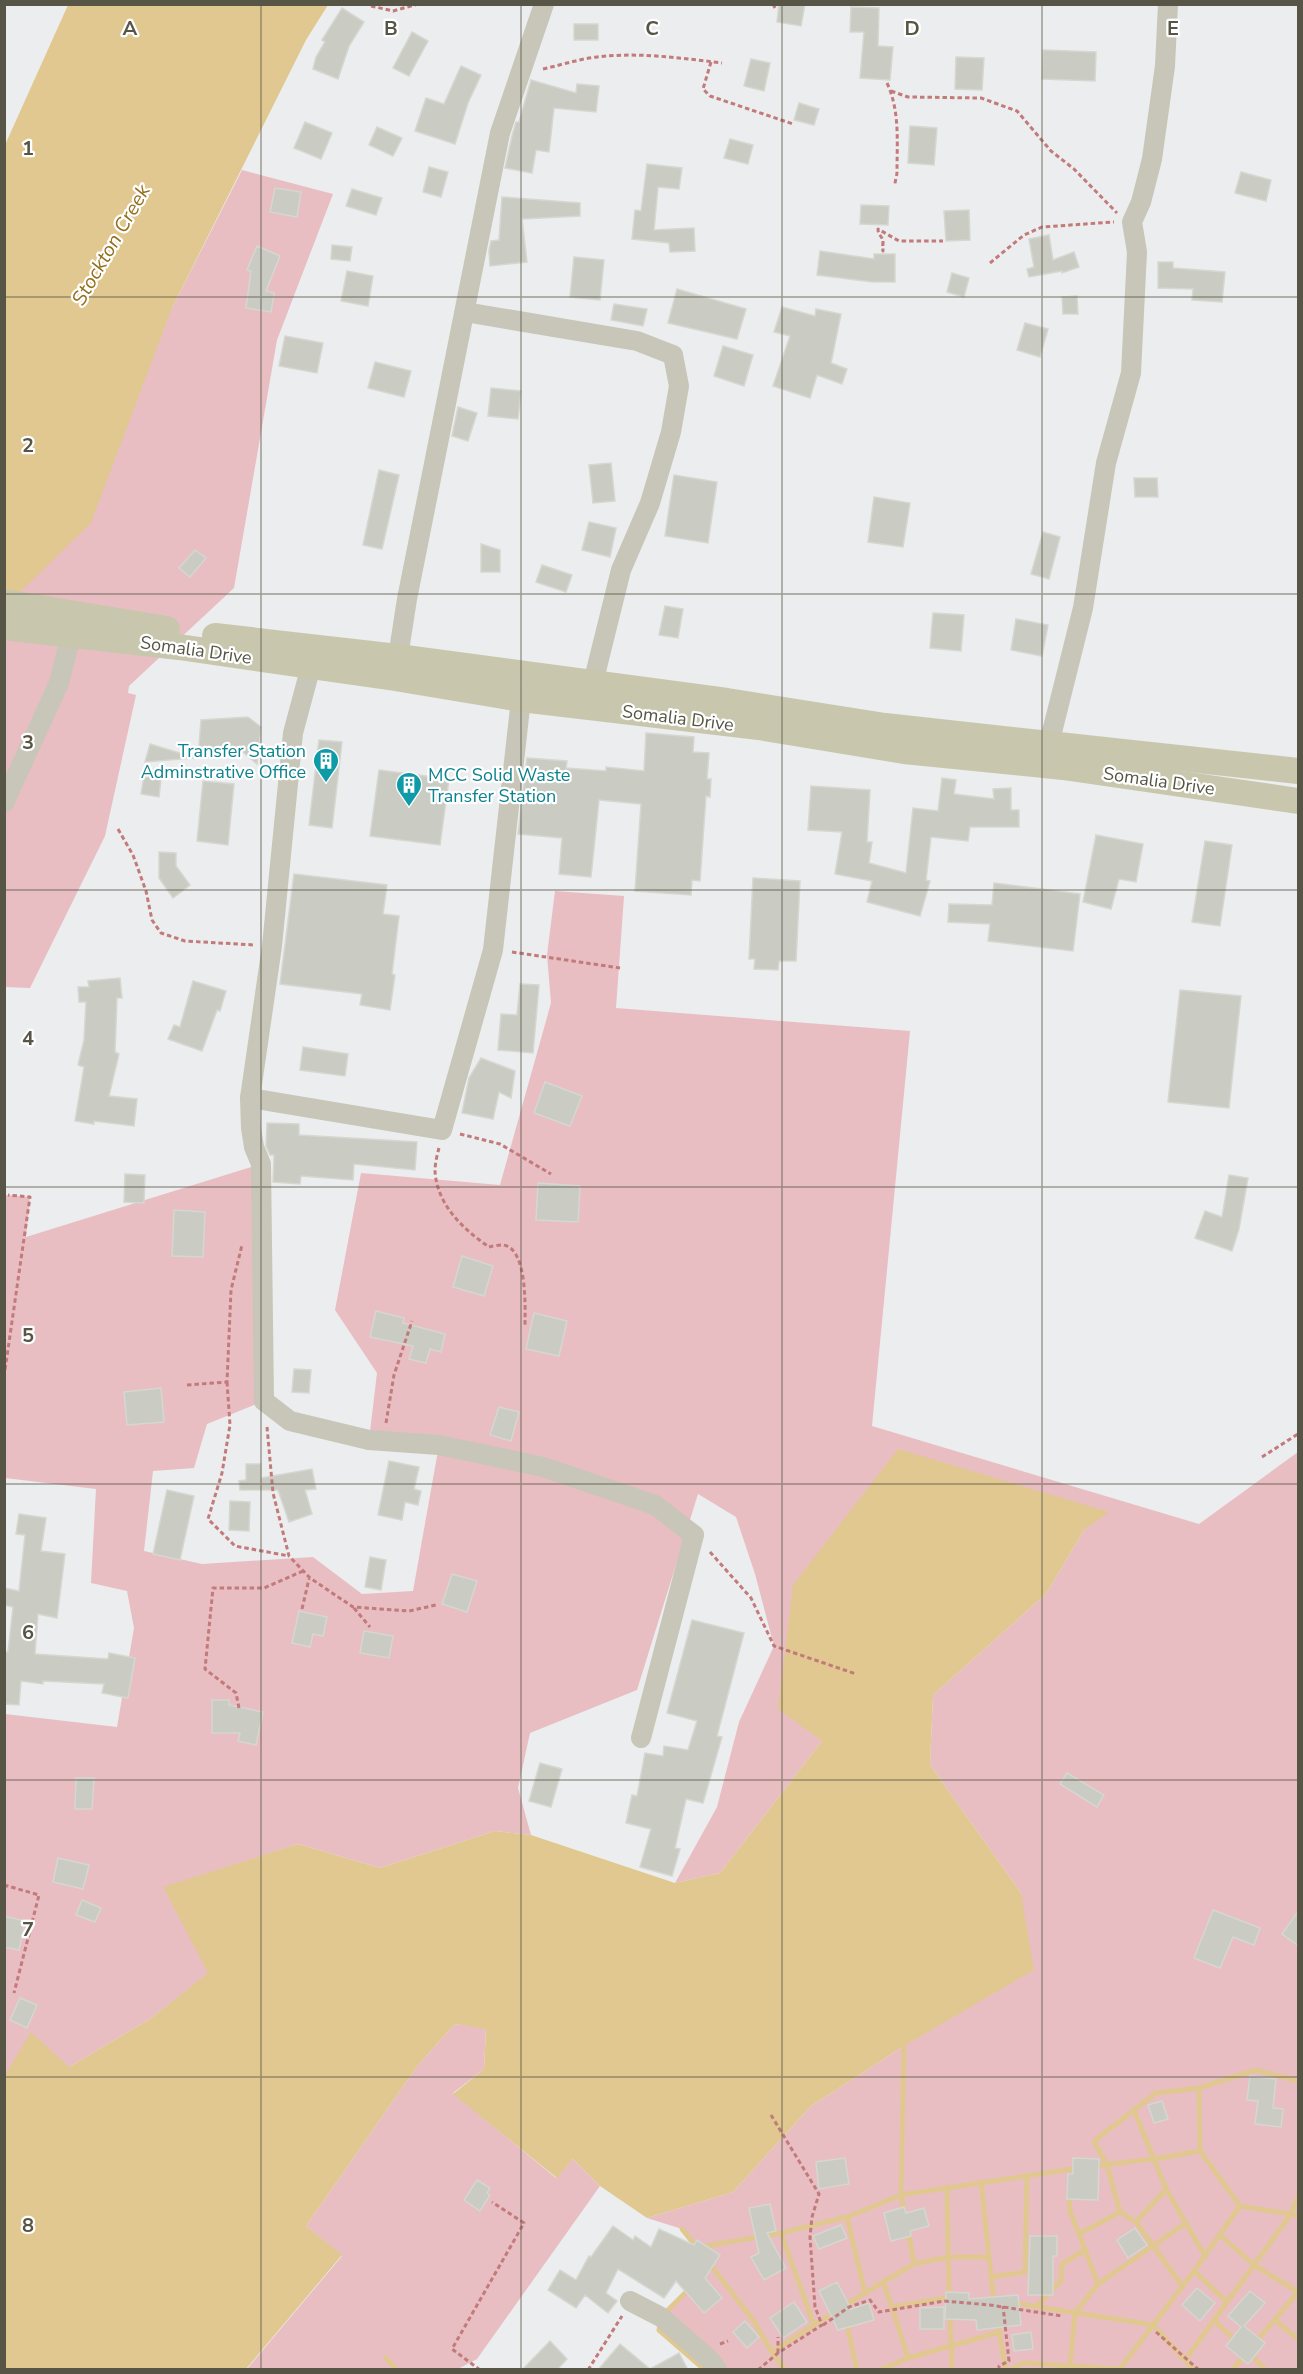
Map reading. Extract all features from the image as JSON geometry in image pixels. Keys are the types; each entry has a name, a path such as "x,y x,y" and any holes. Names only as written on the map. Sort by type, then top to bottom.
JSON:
{"main road":[{"path":"4,602 61,626"},
{"name":"Somalia Drive","path":"61,626 142,626 398,657 727,701 885,726 1299,771"},
{"name":"Somalia Drive","path":"61,626 521,699 759,728 904,751 1063,767 1299,801"},
{"path":"4,627 61,626"}],"street":[{"path":"398,657 407,599 500,133 544,4"},
{"path":"1049,744 1083,608 1106,464 1131,373 1137,252 1127,222 1141,202 1152,159 1165,66 1168,4"},
{"path":"465,312 637,341 673,355 679,386 671,432 650,504 621,570 593,683"},
{"path":"4,803 59,684 61,626"},
{"path":"311,666 293,733 272,946 250,1098 254,1147 261,1164 264,1401 290,1421 376,1440 439,1445 543,1467 655,1505 694,1535 641,1738"},
{"path":"250,1098 441,1130 493,950 521,699"},
{"path":"630,2301 661,2317 711,2361 717,2370"}],"path":[{"path":"371,6 393,10 418,4"},
{"path":"520,74 597,57 672,57 722,63"},
{"path":"711,62 703,89 710,96 793,124"},
{"path":"887,83 896,109 895,118 899,134 896,162 898,174 895,185"},
{"path":"891,91 908,97 981,98 1017,111 1051,151 1074,169 1127,222"},
{"path":"990,263 1024,235 1042,227 1127,222"},
{"path":"883,241 878,235 878,229 899,241 943,241"},
{"path":"118,829 133,855 146,891 152,920 161,933 185,941 272,946"},
{"path":"493,950 620,968"},
{"path":"441,1130 500,1144 551,1174"},
{"path":"435,1170 438,1190 454,1218 489,1247 504,1245 513,1250 518,1257 526,1292 525,1327"},
{"path":"4,1377 30,1197 8,1195"},
{"path":"242,1244 231,1290 226,1382 230,1425 222,1473 208,1519 236,1546 289,1556"},
{"path":"376,1440 412,1321"},
{"path":"4,1347 9,1348"},
{"path":"187,1385 226,1382"},
{"path":"264,1401 273,1493 289,1556 310,1578 353,1607 370,1628"},
{"path":"1262,1457 1299,1434"},
{"path":"694,1535 751,1598 774,1646 856,1674"},
{"path":"239,1708 236,1693 205,1669 213,1588 264,1588 303,1571"},
{"path":"302,1610 310,1578"},
{"path":"353,1607 409,1611 436,1605"},
{"path":"4,1885 39,1894 14,1993"},
{"path":"771,2115 819,2194 812,2217 810,2237 815,2307 822,2325"},
{"path":"480,2370 452,2349 524,2223 492,2202"},
{"path":"758,2370 778,2353 849,2307 870,2300 879,2312 944,2301 1062,2316"},
{"path":"588,2370 630,2301"},
{"path":"999,2370 999,2366 1009,2361 1003,2307"},
{"path":"1156,2332 1199,2370"},
{"path":"778,2337 778,2353"}],"shaded area":[{"path":"242,170 333,194 277,340 234,588 129,686 128,693 136,695 105,836 30,988 5,987 4,625 12,600 172,308"},
{"path":"555,891 624,896 616,1008 910,1031 872,1426 1199,1524 1298,1452 1298,2369 699,2369 711,2361 661,2317 712,2267 682,2229 647,2218 733,2192 811,2106 904,2046 1021,1893 930,1765 933,1695 1046,1594 1084,1530 898,1449 822,1741 720,1873 675,1883 717,1807 739,1722 774,1646 755,1574 736,1517 698,1494 637,1690 530,1733 518,1788 531,1835 495,1831 380,1868 298,1844 164,1888 209,1973 150,2019 69,2067 5,2075 5,1714 117,1727 134,1628 127,1591 91,1583 96,1489 5,1478 5,1195 30,1197 26,1237 261,1164 264,1401 207,1424 194,1468 153,1471 144,1551 202,1564 313,1557 362,1594 413,1591 439,1445 369,1440 377,1373 335,1310 361,1173 500,1185 551,1003 547,955"},
{"path":"455,2024 486,2028 484,2069 453,2093 556,2178 573,2159 600,2186 477,2359 456,2370 246,2370 342,2256 306,2226 418,2065"}],"water":[{"name":"Stockton Creek","path":"68,5 328,5 306,40 172,308 91,523 12,600 5,625 5,145"},
{"path":"898,1449 1109,1512 1084,1530 1046,1594 933,1695 930,1765 1021,1893 1034,1970 904,2046 811,2106 733,2192 647,2218 600,2186 573,2159 557,2178 453,2094 484,2069 486,2029 455,2024 418,2065 306,2226 342,2255 246,2369 5,2369 5,2075 31,2032 69,2067 150,2019 208,1973 163,1887 298,1844 380,1868 495,1831 531,1835 675,1883 720,1873 822,1741 778,1709 793,1585"}],"building":[{"path":"779,4 805,4 801,26 777,22"},
{"path":"851,7 879,8 878,46 893,47 890,80 860,78 864,32 850,32"},
{"path":"342,8 364,22 349,46 338,79 313,69 316,57 325,42 322,40"},
{"path":"574,24 598,24 598,40 574,40"},
{"path":"412,32 428,41 409,76 393,68"},
{"path":"1043,50 1096,52 1095,81 1042,79"},
{"path":"956,57 984,58 982,90 955,89"},
{"path":"751,59 770,63 764,91 744,86"},
{"path":"461,66 481,75 468,103 455,144 415,131 426,98 444,104"},
{"path":"531,80 576,93 577,84 599,86 596,112 554,108 549,152 536,150 532,173 505,168 516,122 519,122"},
{"path":"799,103 819,109 814,125 794,120"},
{"path":"305,122 332,133 321,159 294,148"},
{"path":"910,126 937,128 934,165 908,163"},
{"path":"377,127 402,138 393,156 369,145"},
{"path":"730,139 753,145 748,164 724,158"},
{"path":"647,164 682,168 679,189 658,187 654,230 694,228 695,251 670,252 669,243 632,239 635,210 641,211"},
{"path":"429,167 448,172 441,197 423,192"},
{"path":"1241,172 1271,180 1266,201 1235,193"},
{"path":"275,188 301,192 297,217 270,212"},
{"path":"352,189 382,198 376,215 346,206"},
{"path":"502,197 580,203 580,216 522,219 527,262 490,266 491,241 499,240"},
{"path":"861,205 889,206 888,225 860,224"},
{"path":"969,210 970,240 946,241 944,211"},
{"path":"1049,235 1053,260 1074,252 1079,267 1062,273 1062,271 1029,277 1027,269 1034,267 1029,239"},
{"path":"332,245 352,247 350,261 331,259"},
{"path":"257,246 280,256 266,291 274,293 271,312 246,308 251,271 247,270"},
{"path":"820,251 874,259 874,254 895,254 895,282 873,282 817,275"},
{"path":"574,257 604,260 600,300 570,297"},
{"path":"1158,262 1173,262 1173,268 1225,272 1222,302 1192,300 1193,289 1158,288"},
{"path":"347,271 373,276 368,306 341,301"},
{"path":"952,273 969,278 964,297 947,292"},
{"path":"677,289 746,309 737,339 668,323"},
{"path":"1077,296 1078,314 1063,314 1062,297"},
{"path":"614,304 647,309 643,326 611,320"},
{"path":"782,307 815,316 816,309 841,314 831,363 847,369 842,384 817,375 810,398 773,386 790,336 774,332"},
{"path":"1025,323 1048,329 1040,357 1017,350"},
{"path":"285,336 323,343 317,373 279,366"},
{"path":"723,346 753,355 744,386 714,376"},
{"path":"375,362 411,371 404,397 368,388"},
{"path":"491,388 521,391 518,419 488,416"},
{"path":"458,407 477,413 468,441 452,436"},
{"path":"611,463 615,501 593,503 589,465"},
{"path":"379,470 399,475 382,549 363,545"},
{"path":"674,475 717,482 708,543 665,536"},
{"path":"1134,478 1157,478 1158,497 1135,497"},
{"path":"874,497 910,503 903,547 868,542"},
{"path":"589,522 616,528 610,557 582,550"},
{"path":"1043,532 1060,537 1049,579 1031,574"},
{"path":"481,544 500,550 500,572 481,572"},
{"path":"195,550 206,558 190,577 179,568"},
{"path":"542,565 572,575 566,592 536,582"},
{"path":"665,606 683,609 678,638 659,635"},
{"path":"933,613 964,615 961,651 930,648"},
{"path":"1016,619 1048,625 1042,656 1011,650"},
{"path":"248,717 261,727 257,764 237,747 237,755 198,758 201,720"},
{"path":"646,733 694,737 693,752 709,753 707,779 711,779 710,797 706,796 700,881 692,880 691,895 635,891 641,804 599,800 591,877 559,874 562,838 518,834 527,758 567,761 566,768 606,771 606,767 644,771"},
{"name":"Transfer Station Adminstrative Office","path":"319,740 342,742 332,828 309,825"},
{"path":"150,744 193,757 193,758 145,762"},
{"name":"MCC Solid Waste Transfer Station","path":"379,770 449,779 440,845 370,836"},
{"path":"144,776 161,779 159,797 141,794"},
{"path":"942,778 956,780 954,794 994,799 993,789 1011,788 1011,810 1019,810 1019,827 970,827 968,841 931,837 926,880 930,881 920,916 867,902 872,881 835,874 842,832 808,830 811,786 870,790 867,842 872,842 869,863 906,873 913,808 938,811"},
{"path":"203,781 234,784 228,845 197,841"},
{"path":"1096,835 1143,844 1136,882 1119,879 1111,909 1083,902"},
{"path":"1205,841 1232,845 1220,926 1192,922"},
{"path":"159,852 176,853 176,866 190,885 173,898 159,878"},
{"path":"294,874 387,885 383,914 399,916 390,1010 360,1005 362,994 280,984"},
{"path":"753,878 800,881 796,961 779,961 778,970 754,969 755,959 749,959"},
{"path":"994,883 1080,894 1073,951 988,941 990,924 948,922 949,904 992,905"},
{"path":"120,978 122,998 117,998 115,1052 119,1054 109,1096 137,1099 134,1126 75,1121 84,1067 78,1065 84,1040 86,1002 79,1002 78,987 89,987 88,981"},
{"path":"193,981 226,991 220,1011 217,1010 202,1051 168,1039 174,1025 180,1027"},
{"path":"520,984 539,985 533,1053 498,1050 501,1014 517,1015"},
{"path":"1180,990 1241,996 1229,1108 1168,1102"},
{"path":"303,1047 348,1054 345,1076 300,1070"},
{"path":"481,1058 515,1071 511,1098 499,1092 493,1119 462,1113 469,1078"},
{"path":"545,1082 582,1096 570,1126 534,1113"},
{"path":"267,1123 299,1124 299,1135 417,1142 415,1170 354,1164 353,1180 301,1176 300,1184 273,1182 274,1155 270,1155 266,1146"},
{"path":"125,1174 145,1175 144,1203 124,1202"},
{"path":"1229,1175 1248,1178 1239,1229 1232,1251 1195,1238 1205,1211 1222,1217"},
{"path":"538,1183 580,1186 578,1222 536,1220"},
{"path":"174,1210 205,1212 203,1257 172,1256"},
{"path":"462,1256 493,1266 484,1296 453,1287"},
{"path":"376,1311 404,1318 403,1323 445,1334 441,1352 430,1349 426,1363 409,1359 413,1346 370,1337"},
{"path":"534,1313 567,1321 559,1356 526,1349"},
{"path":"294,1369 311,1370 309,1393 292,1392"},
{"path":"161,1388 164,1422 127,1425 124,1392"},
{"path":"499,1407 519,1412 511,1441 490,1435"},
{"path":"389,1461 419,1467 414,1489 421,1491 418,1505 405,1502 402,1520 378,1515"},
{"path":"246,1464 261,1464 261,1478 312,1469 316,1489 305,1490 312,1514 289,1522 278,1490 240,1490 239,1481 246,1480"},
{"path":"167,1490 194,1496 180,1560 153,1554"},
{"path":"230,1501 250,1502 249,1531 229,1530"},
{"path":"19,1514 46,1518 41,1551 65,1554 57,1618 38,1614 35,1654 108,1659 109,1653 135,1658 128,1698 102,1693 104,1684 43,1681 43,1684 21,1681 19,1705 4,1704 4,1652 8,1652 13,1607 4,1605 4,1588 19,1591 25,1535 16,1534"},
{"path":"370,1557 386,1560 381,1590 365,1587"},
{"path":"452,1574 477,1581 467,1612 442,1604"},
{"path":"299,1611 327,1617 323,1636 313,1634 310,1647 292,1643"},
{"path":"692,1620 744,1633 717,1736 722,1737 703,1803 686,1799 675,1848 680,1849 672,1876 640,1867 651,1829 626,1823 632,1795 637,1796 645,1753 663,1756 664,1746 688,1750 697,1721 667,1713"},
{"path":"364,1631 393,1636 389,1658 360,1653"},
{"path":"212,1700 229,1700 229,1705 263,1712 256,1745 238,1741 240,1733 212,1733"},
{"path":"540,1763 562,1769 551,1807 529,1801"},
{"path":"1067,1773 1104,1795 1097,1807 1060,1784"},
{"path":"76,1778 94,1778 92,1809 75,1809"},
{"path":"58,1858 89,1865 83,1889 53,1882"},
{"path":"82,1900 101,1908 95,1922 76,1915"},
{"path":"1213,1910 1260,1928 1254,1945 1233,1937 1220,1968 1194,1958"},
{"path":"1299,1910 1299,1946 1282,1934"},
{"path":"4,1916 25,1921 19,1950 4,1947"},
{"path":"20,1998 37,2005 27,2028 10,2020"},
{"path":"1250,2076 1276,2079 1273,2108 1283,2109 1281,2127 1255,2124 1258,2101 1247,2100"},
{"path":"1162,2101 1168,2119 1154,2123 1148,2105"},
{"path":"845,2158 849,2184 819,2189 816,2162"},
{"path":"1073,2158 1099,2159 1098,2200 1067,2199 1068,2174 1073,2174"},
{"path":"477,2180 490,2188 487,2193 490,2195 480,2211 464,2200"},
{"path":"770,2204 776,2231 767,2233 786,2268 764,2280 751,2257 759,2253 749,2208"},
{"path":"904,2207 906,2213 924,2208 929,2226 910,2231 911,2236 891,2241 884,2213"},
{"path":"841,2225 847,2238 819,2249 813,2236"},
{"path":"613,2226 633,2240 635,2236 651,2247 659,2229 694,2245 697,2240 720,2255 705,2278 722,2298 704,2313 676,2281 664,2298 618,2269 606,2293 617,2301 608,2313 585,2295 576,2308 548,2290 560,2270 576,2280 589,2256 591,2257"},
{"path":"1135,2228 1147,2245 1128,2258 1117,2240"},
{"path":"1030,2236 1057,2236 1057,2256 1053,2256 1053,2295 1028,2295"},
{"path":"837,2282 851,2309 869,2303 874,2320 838,2330 819,2291"},
{"path":"1197,2288 1215,2303 1200,2321 1182,2305"},
{"path":"1250,2291 1265,2303 1244,2326 1265,2343 1248,2364 1226,2346 1241,2327 1228,2316"},
{"path":"946,2292 969,2293 969,2299 1018,2295 1021,2325 977,2330 976,2320 945,2319"},
{"path":"794,2302 807,2322 783,2338 770,2318"},
{"path":"944,2307 944,2329 920,2329 920,2308"},
{"path":"745,2321 759,2337 747,2348 733,2332"},
{"path":"1031,2332 1033,2349 1014,2351 1012,2335"},
{"path":"550,2341 567,2359 557,2370 522,2370"},
{"path":"620,2344 650,2369 679,2353 688,2370 598,2370"}],"waterway":[{"path":"700,2247 781,2233 847,2217 901,2195 904,2046"},
{"path":"1098,2284 1079,2234 1120,2212 1107,2165 1094,2141 1156,2093 1199,2088 1256,2070 1298,2081"},
{"path":"1119,2370 1240,2206 1200,2151 1199,2088"},
{"path":"1134,2110 1166,2189 1205,2256"},
{"path":"1094,2166 1200,2151"},
{"path":"904,2212 901,2195 1079,2168"},
{"path":"991,2277 1025,2272 1027,2175"},
{"path":"981,2182 994,2303"},
{"path":"947,2187 949,2299"},
{"path":"1136,2222 1166,2189"},
{"path":"1069,2192 1070,2211 1079,2234"},
{"path":"1185,2360 1291,2214 1298,2197"},
{"path":"1240,2206 1298,2215"},
{"path":"1120,2212 1136,2222 1182,2286"},
{"path":"847,2217 865,2293"},
{"path":"1070,2366 1075,2313 1098,2284 1186,2223"},
{"path":"682,2229 698,2249"},
{"path":"883,2282 914,2264 908,2230"},
{"path":"781,2233 814,2325"},
{"path":"1220,2235 1254,2265 1298,2292 1255,2343"},
{"path":"1036,2307 1061,2281 1062,2264 1085,2250"},
{"path":"914,2264 948,2257 988,2257"},
{"path":"709,2263 753,2320 785,2370"},
{"path":"1194,2271 1227,2302"},
{"path":"844,2306 883,2282 892,2307 951,2297"},
{"path":"667,2315 665,2313 689,2289"},
{"path":"1014,2303 1153,2325 1194,2370"},
{"path":"880,2370 908,2358 892,2307"},
{"path":"772,2352 836,2311"},
{"path":"950,2315 952,2370"},
{"path":"846,2320 857,2370"},
{"path":"1214,2320 1237,2342"},
{"path":"1275,2320 1298,2339"},
{"path":"997,2321 1006,2370"},
{"path":"661,2323 659,2330 705,2370"},
{"path":"908,2358 1000,2332"},
{"path":"1250,2354 1266,2370"},
{"path":"1232,2370 1245,2355"},
{"path":"386,2358 397,2370"},
{"path":"1010,2370 1023,2363 1120,2369"}],"place":[{"name":"Transfer Station Adminstrative Office","path":"326,784"},
{"name":"MCC Solid Waste Transfer Station","path":"409,808"}]}
